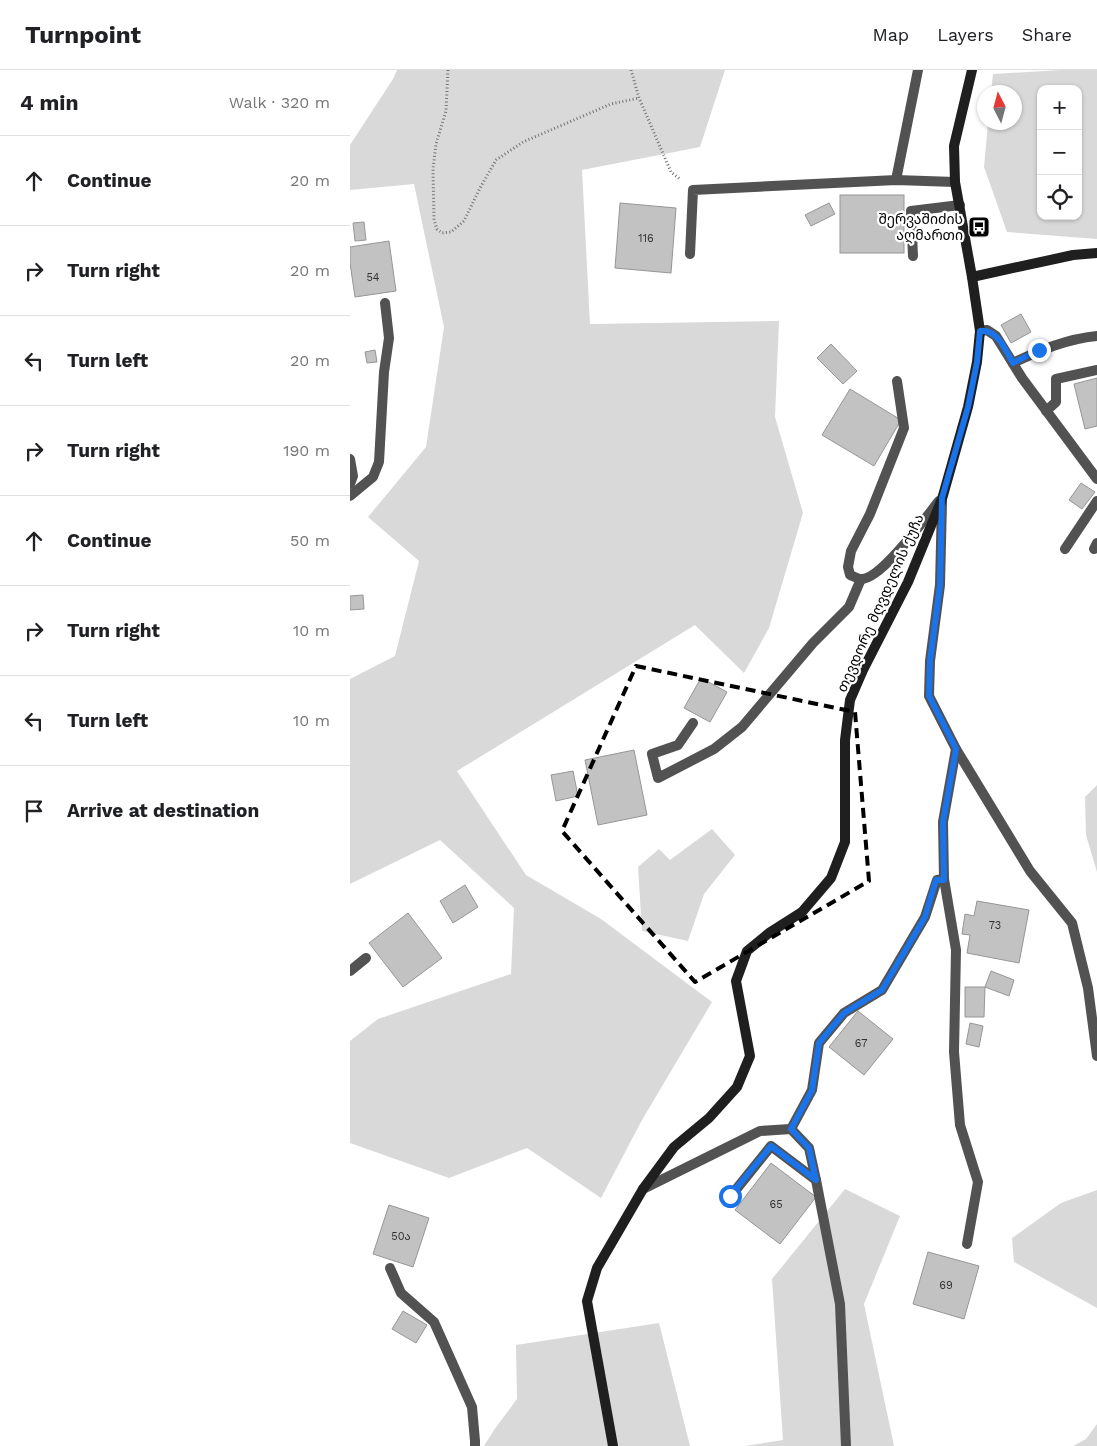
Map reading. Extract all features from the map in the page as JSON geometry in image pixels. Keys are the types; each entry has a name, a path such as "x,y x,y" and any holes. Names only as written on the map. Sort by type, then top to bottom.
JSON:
{"street":[{"name":"თევდორე მღვდელის ქუჩა","path":"613,1446 587,1301 597,1268 643,1189 674,1147 708,1118 737,1087 750,1056 736,981 747,951 769,933 802,912 831,878 845,842 845,740 850,700 863,670 908,582 942,498 968,407 977,362 980,331 955,182 954,146 972,70"},
{"path":"972,277 1073,255 1097,253"}],"lane":[{"path":"896,180 918,70"},
{"path":"690,254 693,190 896,180 955,182"},
{"path":"913,256 911,211 960,205"},
{"path":"350,496 373,477 379,462 384,372 388,338 385,303"},
{"path":"980,331 987,330 996,336 1022,378 1097,477"},
{"path":"1013,363 1039,350 1078,338 1097,336"},
{"path":"1046,411 1056,402 1056,379 1097,370"},
{"path":"897,381 904,428 870,514 851,551 848,567 850,575 861,579 873,575 896,555 942,498"},
{"path":"350,459 354,476 350,484"},
{"path":"942,498 940,585 930,661 929,696 956,749 1030,871 1072,922 1088,988 1097,1056"},
{"path":"1065,550 1097,501"},
{"path":"693,723 678,745 652,754 658,778 714,749 742,727 813,643 850,607 861,579"},
{"path":"956,749 943,822 944,880 956,950 954,1052 960,1125 978,1182 967,1244"},
{"path":"791,1129 812,1090 819,1043 844,1013 882,990 925,917 936,880 944,880"},
{"path":"350,971 366,958"},
{"path":"643,1189 760,1131 791,1129"},
{"path":"791,1129 809,1148 840,1304 846,1446"},
{"path":"730,1196 771,1146 816,1180"},
{"path":"390,1268 401,1293 434,1322 472,1407 475,1446"}],"path":[{"path":"448,70 446,111 436,144 433,169 434,220 437,229 442,233 451,232 464,221 496,160 523,142 611,104 639,98"},
{"path":"631,70 639,98 670,172 693,190"}],"highlighted area":[{"path":"636,666 855,712 869,881 695,982 562,831"}],"shaded area":[{"path":"397,70 725,70 700,147 582,170 590,324 779,321 775,417 803,513 769,628 744,673 695,625 457,771 526,875 601,919 712,1002 642,1120 601,1198 527,1148 449,1178 350,1143 350,1041 378,1019 511,974 514,908 440,840 350,884 350,679 395,656 419,561 368,517 426,447 444,327 414,184 350,190 350,145"},
{"path":"1097,70 1097,239 1007,232 984,167 987,130 1022,130 1022,85 992,85 993,74"},
{"path":"1097,785 1097,872 1086,835 1085,797"},
{"path":"712,829 735,855 704,894 688,941 642,931 638,867 659,849 670,860"},
{"path":"845,1189 900,1216 864,1304 894,1446 745,1446 783,1440 772,1279"},
{"path":"1097,1190 1097,1308 1014,1262 1012,1238 1061,1203"},
{"path":"659,1323 690,1446 484,1446 517,1399 516,1345"},
{"path":"1097,1424 1097,1446 1073,1446 1086,1439"}],"building":[{"path":"840,195 904,195 904,253 840,253"},
{"path":"620,203 676,208 671,273 615,268"},
{"path":"829,203 835,214 811,226 805,215"},
{"path":"364,222 366,240 355,241 353,223"},
{"path":"389,241 396,291 355,297 350,263 350,247"},
{"path":"1021,314 1031,332 1011,343 1001,325"},
{"path":"831,344 857,371 843,384 817,358"},
{"path":"375,350 377,362 367,363 365,352"},
{"path":"1097,378 1097,426 1085,429 1074,384"},
{"path":"850,389 901,420 874,466 822,435"},
{"path":"1081,483 1095,492 1082,509 1069,500"},
{"path":"363,595 364,609 350,610 350,596"},
{"path":"701,678 727,692 710,722 684,708"},
{"path":"634,750 647,815 598,825 585,760"},
{"path":"573,771 578,796 556,801 551,775"},
{"path":"465,885 478,907 453,923 440,901"},
{"path":"977,901 1029,910 1019,963 967,953 970,935 962,934 965,914 974,916"},
{"path":"408,913 442,958 403,987 369,943"},
{"path":"991,971 1014,980 1009,996 985,987"},
{"path":"965,987 985,987 984,1017 965,1017"},
{"path":"858,1011 893,1039 864,1075 829,1047"},
{"path":"970,1023 983,1026 979,1047 966,1044"},
{"path":"771,1163 816,1197 780,1244 735,1210"},
{"path":"389,1205 429,1218 413,1267 373,1254"},
{"path":"928,1252 979,1266 964,1319 913,1304"},
{"path":"403,1311 427,1325 416,1343 392,1329"}],"place":[{"name":"შერვაშიძის აღმართი","path":"979,227"}],"route":[{"path":"730,1196 771,1146 816,1180 809,1148 791,1129 812,1090 819,1043 844,1013 882,990 925,917 936,880 944,880 943,822 956,749 929,696 930,661 940,585 942,498 968,407 977,362 980,331 987,330 996,336 1013,363 1039,350"}]}
